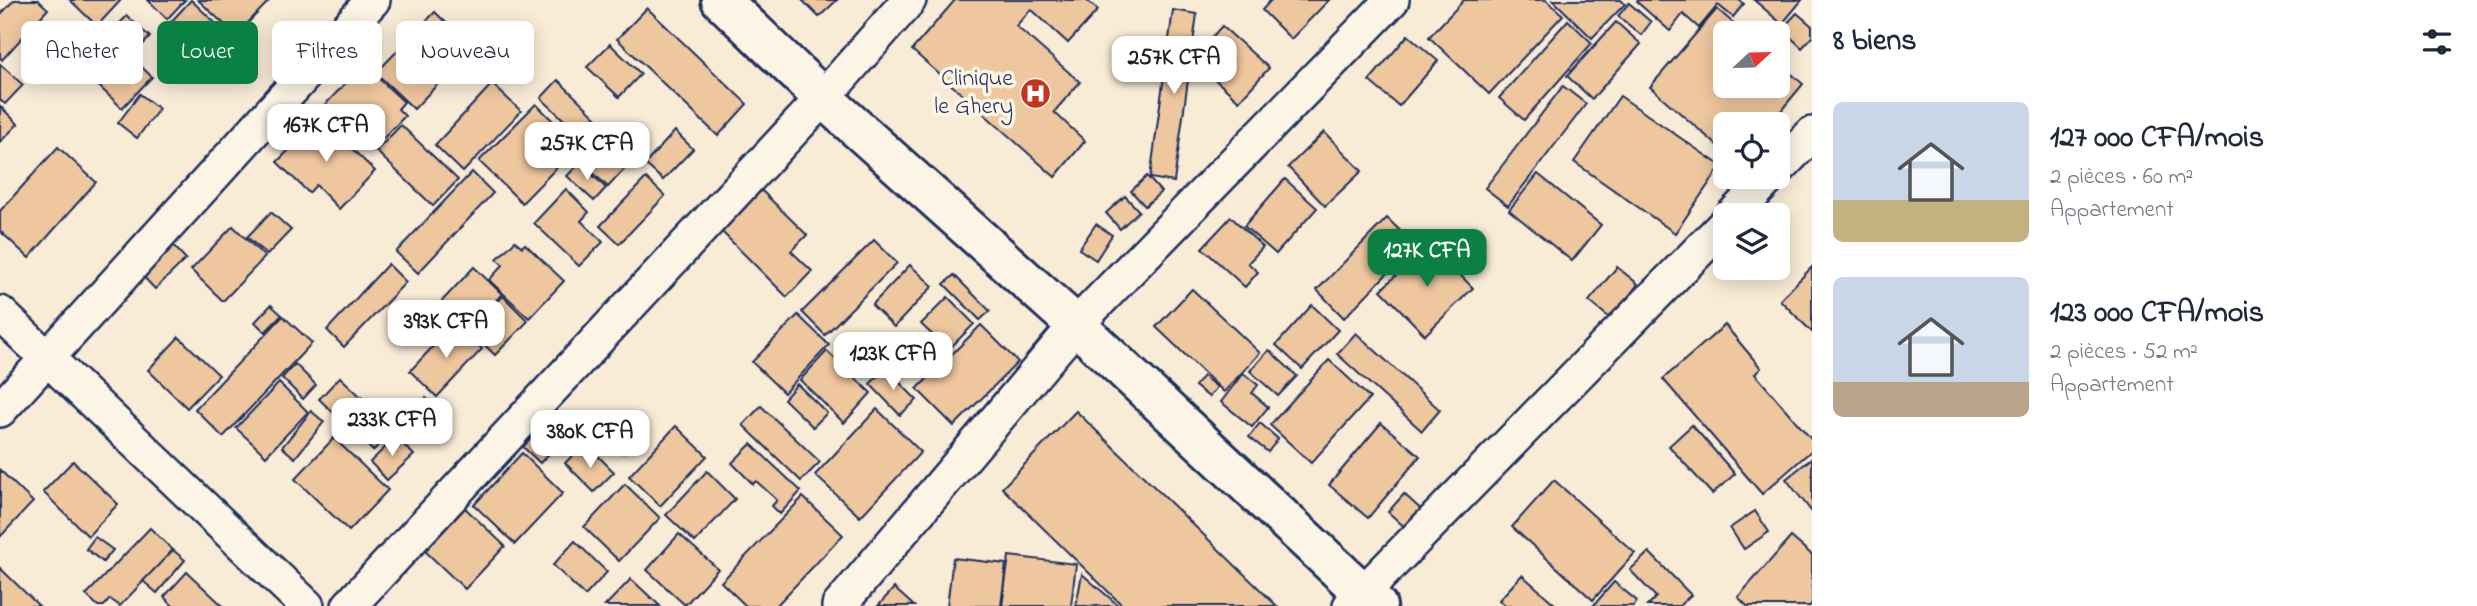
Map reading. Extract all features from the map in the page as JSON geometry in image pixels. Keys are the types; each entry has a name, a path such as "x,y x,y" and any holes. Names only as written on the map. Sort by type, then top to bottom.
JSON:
{"street":[{"path":"0,411 373,0"},
{"path":"721,0 823,98 1076,325 1363,602 1713,237"},
{"path":"349,606 823,98 909,0"},
{"path":"839,606 1076,325 1392,0"},
{"path":"1790,157 1812,134"},
{"path":"1745,203 1758,189"},
{"path":"0,313 307,606"}],"building":[{"path":"14,0 38,0 48,9 37,21 21,21 21,39 2,60 0,15"},
{"path":"70,0 121,0 102,21 92,21"},
{"path":"148,0 185,0 167,19"},
{"path":"191,0 213,21 172,21"},
{"path":"198,0 270,0 250,21 221,21"},
{"path":"802,0 837,0 819,17"},
{"path":"955,0 1086,0 1098,10 1068,43 1031,9 1016,26 1080,82 1054,112 1085,141 1055,177 912,50"},
{"path":"1271,0 1329,0 1291,39 1262,10"},
{"path":"1464,0 1546,0 1563,15 1489,94 1429,37"},
{"path":"1553,0 1621,0 1625,4 1592,38"},
{"path":"1739,0 1744,4 1733,17 1718,5 1699,28 1683,14 1670,31 1637,2"},
{"path":"1754,0 1802,0 1784,21 1778,21"},
{"path":"1629,3 1651,22 1641,35 1618,16"},
{"path":"647,8 747,104 718,136 617,39"},
{"path":"1717,9 1731,21 1713,21 1713,98 1790,98 1790,73 1803,84 1780,112 1713,112 1713,142 1650,87"},
{"path":"1173,10 1197,14 1174,182 1150,178"},
{"path":"435,12 444,21 426,21"},
{"path":"1797,13 1812,26 1812,37 1802,48 1790,37 1790,21"},
{"path":"1568,20 1592,43 1524,120 1499,98"},
{"path":"1616,22 1641,44 1592,99 1567,76"},
{"path":"1222,26 1269,68 1239,101 1192,59"},
{"path":"143,31 150,37 143,44"},
{"path":"1408,35 1438,61 1399,106 1369,81"},
{"path":"610,44 641,74 619,97 587,67"},
{"path":"396,52 396,84 438,84 414,109 382,79 382,67"},
{"path":"0,64 23,85 5,104 0,100"},
{"path":"143,68 152,77 122,108 97,84 143,84"},
{"path":"558,80 599,120 582,137 541,98"},
{"path":"382,82 404,102 398,109 405,116 372,150 343,121 338,125 321,109 345,84 382,84"},
{"path":"492,84 521,111 463,172 435,145"},
{"path":"1563,86 1586,104 1508,206 1485,188"},
{"path":"140,94 159,109 137,138 118,123"},
{"path":"1620,96 1713,160 1713,178 1675,233 1574,162"},
{"path":"536,104 578,146 522,203 479,161"},
{"path":"0,106 18,124 0,142"},
{"path":"320,118 375,171 339,209 316,185 309,193 277,162"},
{"path":"401,125 458,180 433,206 376,151"},
{"path":"601,130 633,160 608,187 576,157"},
{"path":"675,131 693,149 663,180 645,164"},
{"path":"1324,132 1362,171 1325,206 1288,167"},
{"path":"58,147 96,182 29,258 0,231 0,211"},
{"path":"580,163 606,188 594,201 567,176"},
{"path":"472,172 493,193 418,273 396,252"},
{"path":"1538,174 1601,225 1572,261 1509,210"},
{"path":"1147,176 1161,192 1145,206 1131,191"},
{"path":"646,178 665,196 619,244 600,226"},
{"path":"1285,179 1317,208 1276,254 1244,226"},
{"path":"566,189 589,212 581,221 603,242 579,266 534,223"},
{"path":"761,190 807,235 791,251 812,271 787,297 722,232"},
{"path":"1125,196 1139,211 1120,229 1106,213"},
{"path":"271,212 291,230 267,255 247,237"},
{"path":"1231,217 1263,247 1248,263 1258,272 1245,287 1202,248"},
{"path":"1387,218 1415,245 1344,318 1317,290"},
{"path":"1096,224 1112,235 1096,260 1079,249"},
{"path":"233,226 265,257 223,301 191,270"},
{"path":"874,240 897,263 825,335 802,312"},
{"path":"515,241 522,247 525,244 564,281 529,318 489,280 503,265 497,259"},
{"path":"171,243 186,259 155,289 140,273"},
{"path":"1429,243 1473,288 1425,335 1381,290"},
{"path":"388,264 406,282 344,347 327,330"},
{"path":"910,265 933,286 894,327 872,305"},
{"path":"474,267 502,294 470,329 441,302"},
{"path":"1617,267 1638,284 1611,319 1589,301"},
{"path":"1812,267 1812,332 1780,300"},
{"path":"954,275 990,311 980,320 944,284"},
{"path":"1192,289 1260,353 1224,392 1156,327"},
{"path":"503,296 528,321 495,355 470,331"},
{"path":"948,297 974,324 948,350 921,324"},
{"path":"271,305 282,315 265,332 255,322"},
{"path":"1312,305 1338,330 1302,369 1276,345"},
{"path":"798,315 829,345 784,393 752,362"},
{"path":"283,316 312,343 223,437 195,409"},
{"path":"455,323 482,349 437,397 410,371"},
{"path":"981,325 1018,362 954,426 917,389"},
{"path":"1725,325 1761,368 1755,374 1812,440 1812,450 1762,494 1663,379"},
{"path":"1356,333 1440,410 1422,431 1337,354"},
{"path":"179,337 219,375 187,408 148,370"},
{"path":"1269,350 1297,376 1278,396 1250,371"},
{"path":"827,351 871,393 844,423 800,380"},
{"path":"1329,360 1370,398 1311,463 1270,425"},
{"path":"295,364 316,385 303,399 282,378"},
{"path":"885,368 917,400 900,415 870,384"},
{"path":"1243,373 1258,385 1252,393 1268,407 1252,427 1221,402"},
{"path":"1203,376 1217,387 1209,397 1195,386"},
{"path":"340,377 394,428 373,451 319,399"},
{"path":"279,383 308,412 266,456 236,428"},
{"path":"797,384 827,413 813,427 784,399"},
{"path":"426,398 442,414 415,443 399,427"},
{"path":"761,406 820,462 801,481 743,425"},
{"path":"877,409 921,452 860,517 815,475"},
{"path":"311,411 324,422 295,458 282,447"},
{"path":"1076,411 1277,606 1123,606 1002,488"},
{"path":"555,413 572,430 540,463 523,447"},
{"path":"614,414 639,437 623,453 599,430"},
{"path":"1260,423 1278,439 1268,452 1249,437"},
{"path":"1381,423 1420,456 1368,518 1329,485"},
{"path":"1692,425 1735,474 1712,494 1669,446"},
{"path":"676,426 707,456 660,506 629,476"},
{"path":"396,437 414,455 387,480 370,462"},
{"path":"334,438 388,490 349,531 295,479"},
{"path":"751,444 801,491 780,514 772,506 777,500 756,481 753,484 732,463"},
{"path":"579,449 590,460 596,454 614,472 594,492 565,463"},
{"path":"522,453 563,493 515,544 474,505"},
{"path":"1812,458 1812,512 1786,479"},
{"path":"73,461 118,504 88,536 43,492"},
{"path":"0,470 33,502 0,537"},
{"path":"707,471 735,499 695,542 666,515"},
{"path":"1554,480 1635,553 1593,600 1512,527"},
{"path":"625,484 660,518 619,561 584,527"},
{"path":"1404,494 1426,514 1410,532 1388,512"},
{"path":"803,497 843,535 776,606 746,606 721,582"},
{"path":"465,508 505,546 465,589 425,551"},
{"path":"1755,511 1769,532 1744,549 1730,528"},
{"path":"150,528 173,550 120,606 110,599 104,606 98,606 86,595"},
{"path":"679,534 718,569 685,605 647,570"},
{"path":"95,537 113,550 103,562 86,549"},
{"path":"1791,537 1812,555 1812,603 1810,606 1747,606 1738,597"},
{"path":"575,541 607,572 585,596 553,565"},
{"path":"173,550 185,560 157,593 143,581"},
{"path":"1649,552 1691,595 1679,606 1647,606 1656,597 1630,570"},
{"path":"1009,556 1076,564 1071,606 1002,606"},
{"path":"953,558 1006,564 1001,606 947,606"},
{"path":"0,568 39,606 0,606"},
{"path":"187,572 223,606 173,606 164,597"},
{"path":"1082,574 1119,606 1076,606"},
{"path":"1522,575 1557,606 1505,606 1499,600"},
{"path":"631,579 660,606 605,606"},
{"path":"1614,582 1637,601 1633,606 1593,606"},
{"path":"894,588 914,606 878,606"}],"place":[{"name":"Clinique le Ghery","path":"1036,93"}]}
